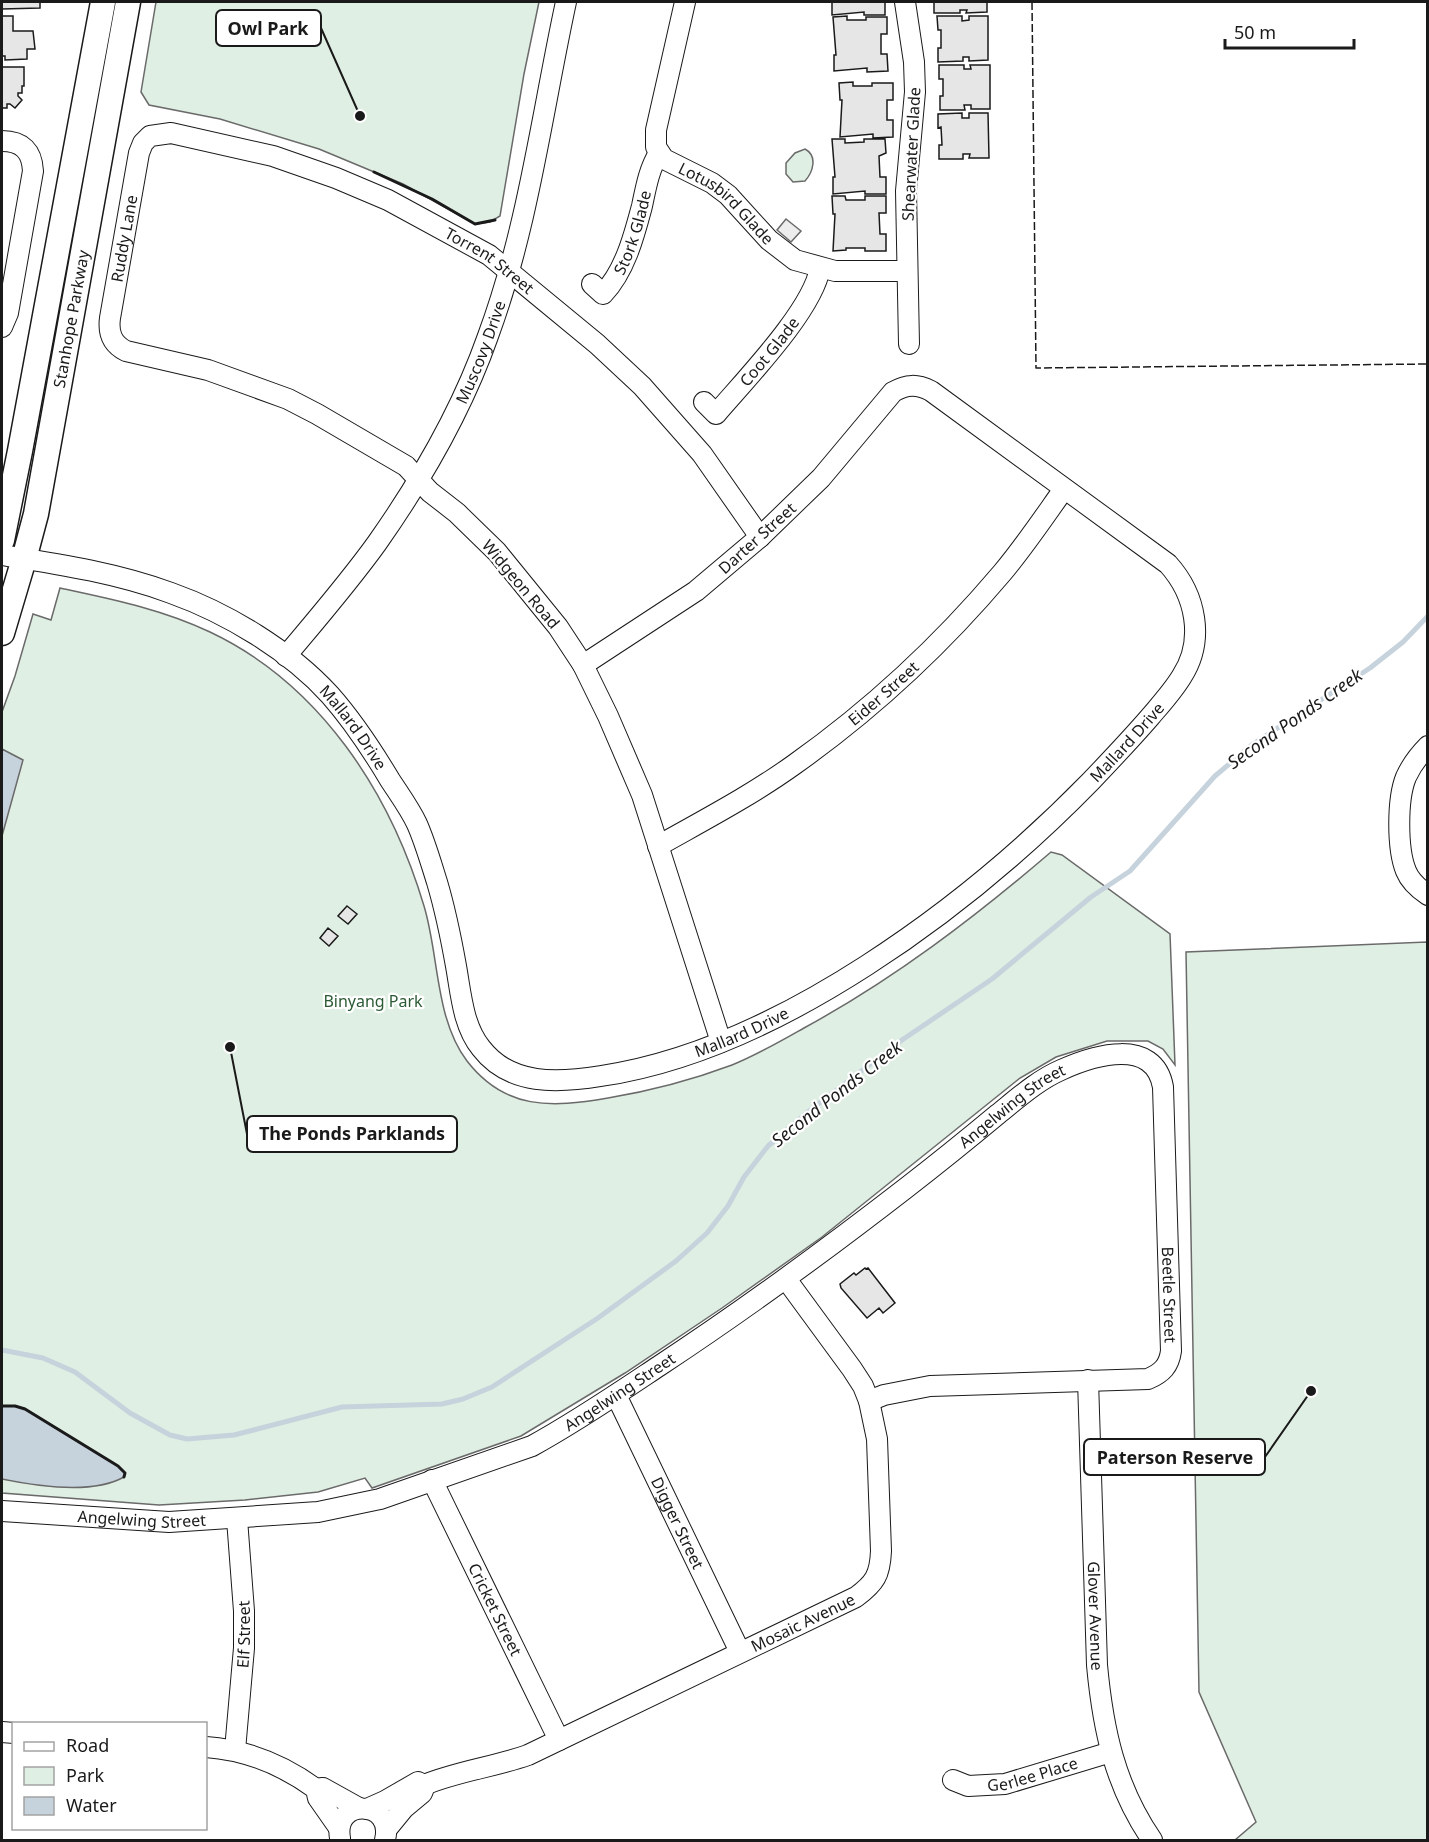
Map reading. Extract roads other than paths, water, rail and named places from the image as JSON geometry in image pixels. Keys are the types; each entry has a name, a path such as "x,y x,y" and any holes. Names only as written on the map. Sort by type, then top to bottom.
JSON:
{"main road":[{"name":"Stanhope Parkway","path":"2,540 103,2"},
{"name":"Stanhope Parkway","path":"2,633 13,557 48,449 128,2"}],"street":[{"path":"88,87 82,65 93,2"},
{"name":"Muscovy Drive","path":"286,656 376,544 442,440 466,389 488,337 510,272 529,193 549,80 566,2"},
{"name":"Lotusbird Glade","path":"685,2 656,130 656,147 659,153 671,164 712,183 728,195 769,240 787,255 804,264 835,271 907,271"},
{"name":"Shearwater Glade","path":"905,2 915,85 906,191 909,344"},
{"name":"Torrent Street","path":"139,153 142,143 150,136 171,133 273,156 388,200 489,255 597,344 642,386 702,454 760,537"},
{"path":"2,141 18,143 26,149 32,158 33,171 8,313 2,327"},
{"name":"Ruddy Lane","path":"109,325 139,153"},
{"name":"Stork Glade","path":"592,284 603,294 614,283 636,228 651,165 659,153"},
{"name":"Coot Glade","path":"704,402 716,414 786,330 815,285 820,268"},
{"name":"Widgeon Road","path":"109,325 113,341 118,347 208,370 288,399 361,438 406,466 430,492 457,513 497,552 558,627 583,664 626,756 658,846 721,1042"},
{"name":"Mallard Drive","path":"13,557 137,582 175,594 247,629 286,656 329,694 371,747 417,823 438,885 461,1003 476,1041 483,1052 508,1071 538,1080 558,1081 616,1074 659,1064 721,1042 785,1012 850,975 927,923 976,886 1042,829 1138,731 1184,674 1193,648 1194,617 1185,588 1168,564 931,391 922,387 908,386"},
{"name":"Darter Street","path":"583,664 696,591 760,537 821,478 886,399 893,392 908,386"},
{"name":"Eider Street","path":"658,846 778,776 869,706 937,642 1003,572 1064,489"},
{"path":"1428,746 1418,756 1406,777 1399,827 1406,871 1418,889 1428,895"},
{"name":"Angelwing Street","path":"2,1511 169,1522 318,1512 365,1504 532,1446 616,1395 786,1279 1045,1078 1077,1064 1109,1056 1140,1056 1152,1063"},
{"name":"Beetle Street","path":"869,1401 884,1395 930,1386 1148,1379 1158,1375 1170,1362 1163,1087 1161,1076 1152,1063"},
{"name":"Mosaic Avenue","path":"363,1808 385,1801 418,1782 424,1785 453,1774 507,1762 559,1740 856,1597 876,1579 881,1551 877,1440 869,1401 852,1369 786,1279"},
{"name":"Glover Avenue","path":"1088,1380 1097,1665 1104,1728 1129,1800 1152,1840"},
{"name":"Digger Street","path":"616,1395 740,1652"},
{"name":"Cricket Street","path":"432,1480 559,1740"},
{"name":"Elf Street","path":"235,1750 244,1648 244,1611 237,1519"},
{"path":"207,1747 248,1753 287,1770 316,1789 323,1788 381,1816 386,1837"},
{"name":"Gerlee Place","path":"953,1780 968,1786 1005,1784 1111,1752"},
{"name":"Mosaic Avenue","path":"386,1837 404,1808 422,1793 424,1785"},
{"path":"316,1789 318,1798 338,1836"},
{"path":"338,1836 345,1815 363,1808"}],"water":[{"path":"2,749 23,760 2,836"},
{"path":"2,1406 25,1409 118,1466 125,1473 124,1477 111,1483 80,1487 47,1486 2,1479"}],"waterway":[{"name":"Second Ponds Creek","path":"2,1350 43,1358 75,1372 130,1413 170,1435 187,1439 234,1435 342,1407 442,1404 463,1399 492,1387 598,1318 676,1261 707,1233 728,1206 744,1177 768,1146 809,1111 902,1040 992,979 1091,897 1130,871 1215,776 1253,744 1370,668 1403,642 1428,616"}],"place":[{"name":"Owl Park","path":"360,116"},
{"name":"The Ponds Parklands","path":"230,1047"},
{"name":"Paterson Reserve","path":"1311,1391"}],"park label":[{"name":"Binyang Park","path":"373,1001"}]}
